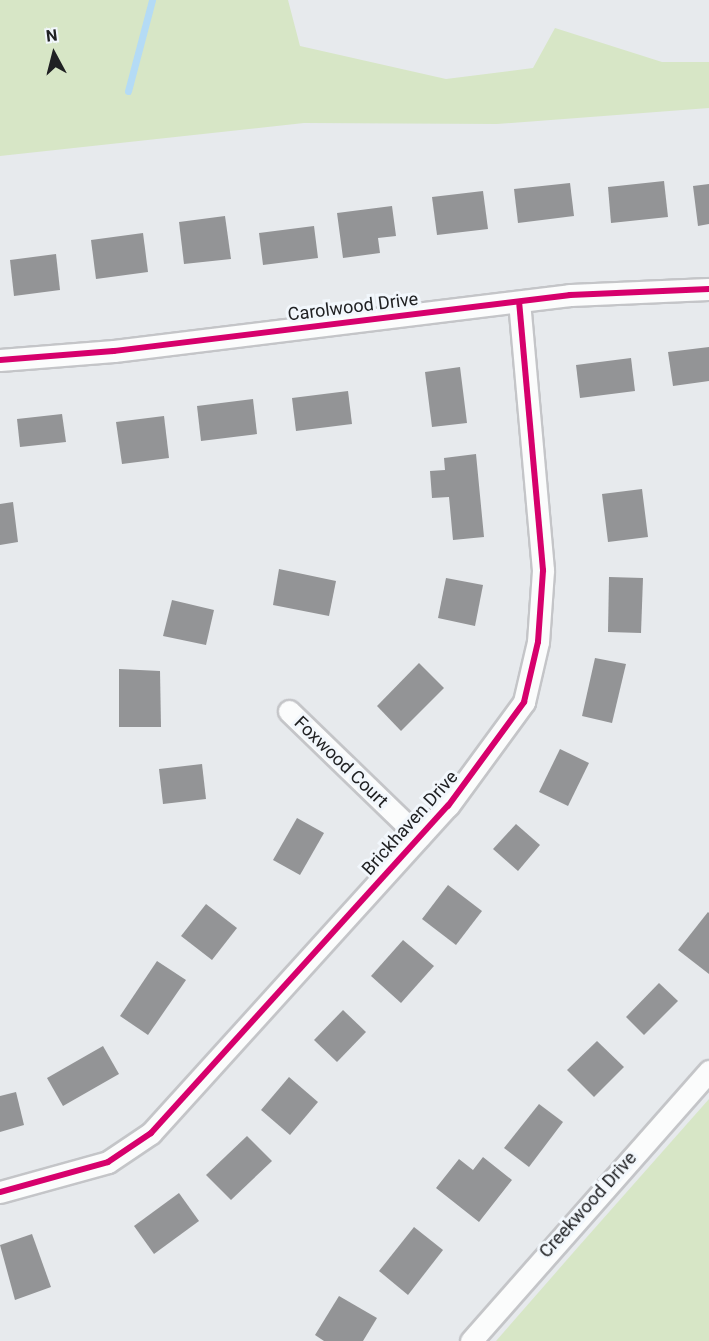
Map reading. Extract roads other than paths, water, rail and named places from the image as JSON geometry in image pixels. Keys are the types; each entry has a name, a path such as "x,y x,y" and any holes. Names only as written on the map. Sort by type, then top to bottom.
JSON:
{"street":[{"name":"Carolwood Drive","path":"0,360 519,303 570,295 709,289"},
{"name":"Brickhaven Drive","path":"0,1192 108,1162 151,1133 419,837 482,763 524,702 538,642 543,570 519,303"},
{"name":"Foxwood Court","path":"289,711 419,837"},
{"name":"Creekwood Drive","path":"471,1341 709,1071"}],"waterway":[{"path":"128,91 152,0"}]}
